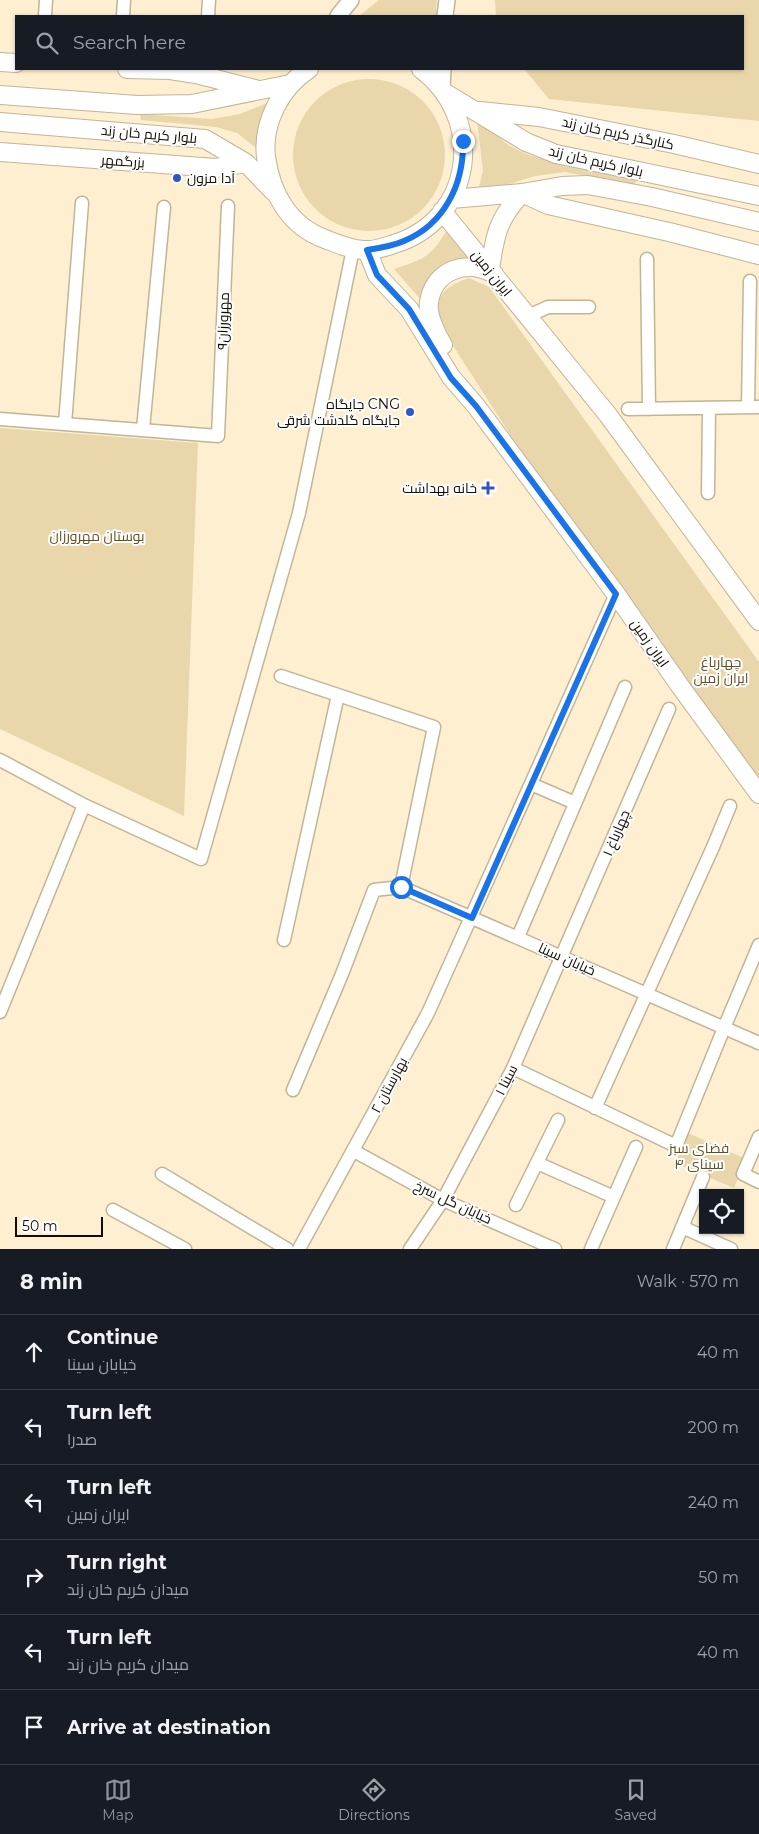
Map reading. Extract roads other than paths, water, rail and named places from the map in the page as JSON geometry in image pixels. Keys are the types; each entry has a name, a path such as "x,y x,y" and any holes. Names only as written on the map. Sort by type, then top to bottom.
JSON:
{"main road":[{"path":"0,62 15,63"},
{"path":"170,70 196,74 258,90"},
{"path":"301,74 277,104 268,127 266,151 269,174 277,196 296,222 313,234 360,250 404,241 419,233 432,223 447,205 458,184 462,167 463,141 458,116 444,90 422,70"},
{"name":"بلوار کریم خان زند","path":"0,95 137,105 192,104 258,90 301,74"},
{"name":"بلوار کریم خان زند","path":"444,90 526,142 556,154 759,196"},
{"name":"کنارگذر کریم خان زند","path":"476,111 539,117 674,144 759,164"},
{"name":"بلوار کریم خان زند","path":"0,122 205,139 246,163 277,196"},
{"name":"بزرگمهر","path":"0,152 216,168 246,163"},
{"name":"بلوار کریم خان زند","path":"447,205 562,186 588,185 661,199 759,222"},
{"path":"476,406 434,329 429,303 435,284 447,272 460,267 473,266 492,272 498,227 507,210 522,193 548,205 759,255"},
{"name":"ایران زمین","path":"447,205 492,272 608,415 759,621"},
{"name":"ایران زمین","path":"360,250 377,275 409,309 451,378 476,406 616,594 759,794"}],"street":[{"path":"45,15 46,0"},
{"path":"123,15 124,0"},
{"path":"208,15 209,0"},
{"path":"339,15 351,0"},
{"path":"445,15 447,0"},
{"path":"443,70 444,90"},
{"path":"65,424 82,203"},
{"name":"مهرورزان۹","path":"143,429 218,436 228,206"},
{"path":"0,419 143,429 164,207"},
{"path":"0,760 84,805 201,858 299,513 360,250"},
{"path":"647,260 649,409"},
{"path":"628,409 753,407 750,281"},
{"path":"528,316 548,307 590,307"},
{"path":"708,493 709,408"},
{"name":"بهارستان ۲","path":"299,1249 428,1013 616,594"},
{"path":"281,676 434,727 401,887"},
{"path":"518,937 625,687"},
{"path":"284,940 303,846 338,695"},
{"name":"چهارباغ ۱","path":"562,957 670,709"},
{"path":"531,784 575,803"},
{"path":"0,1012 84,805"},
{"path":"595,1108 730,806"},
{"name":"خیابان سینا","path":"293,1090 342,974 374,890 401,887 759,1043"},
{"path":"513,1068 676,1146 759,945"},
{"name":"سینا ۱","path":"410,1249 443,1200 513,1068 562,957"},
{"path":"0,978 13,983"},
{"path":"516,1205 558,1120"},
{"path":"759,1138 742,1174 759,1182"},
{"path":"591,1249 636,1147"},
{"name":"خیابان گل سرخ","path":"354,1151 443,1200 555,1249"},
{"path":"537,1163 614,1197"},
{"path":"162,1174 288,1249"},
{"path":"672,1249 703,1178"},
{"path":"113,1210 178,1247"},
{"path":"682,1227 731,1249"},
{"path":"523,1249 531,1238"}],"place":[{"name":"آدا مزون","path":"177,178"},
{"name":"جایگاه CNG جایگاه گلدشت شرقی","path":"410,412"},
{"name":"خانه بهداشت","path":"488,488"}],"park label":[{"name":"بوستان مهرورزان","path":"97,536"},
{"name":"چهارباغ ایران زمین","path":"721,670"},
{"name":"فضای سبز سینای ۴","path":"699,1156"}]}
